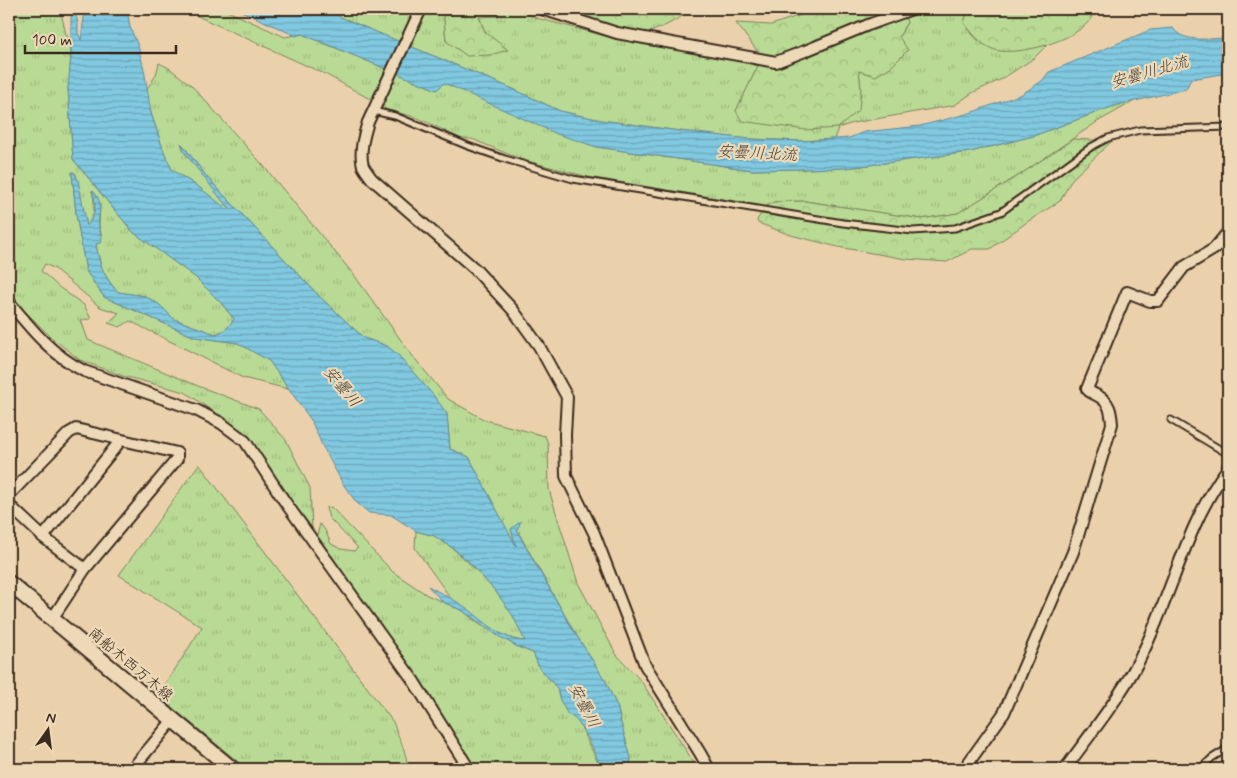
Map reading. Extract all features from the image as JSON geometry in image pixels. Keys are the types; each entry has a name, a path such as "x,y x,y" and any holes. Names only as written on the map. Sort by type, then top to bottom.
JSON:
{"main road":[{"name":"南船木西万木線","path":"9,583 232,769"}],"street":[{"path":"421,9 378,98 363,138 363,166 372,179 475,270 513,310 539,346 567,397 565,435 566,476 594,533 645,665 709,769"},
{"path":"542,9 617,33 776,62 912,9"},
{"path":"964,769 1004,713 1073,552 1112,424 1110,406 1105,400 1089,392 1087,389 1127,292 1150,301 1158,301 1184,267 1214,250 1228,232"},
{"path":"9,302 38,338 73,365 84,371 196,410 221,422 245,441 285,502 413,680 469,769"},
{"path":"9,495 69,433 76,429 177,453 177,458 85,569 52,619"},
{"path":"43,537 121,440"},
{"path":"1065,769 1130,677 1159,617 1206,501 1228,468"},
{"path":"9,505 43,537 85,569"},
{"path":"132,769 173,720"}],"lane":[{"path":"373,111 396,116 504,159 573,179 843,224 913,231 955,228 1001,212 1091,147 1108,138 1140,130 1228,128"},
{"path":"1171,420 1228,454"},
{"path":"1200,769 1212,758 1228,748"}],"green space":[{"path":"9,9 60,9 66,34 71,41 68,88 73,159 133,232 195,277 234,319 226,329 215,334 174,319 160,305 145,296 118,292 106,275 97,251 96,244 102,237 99,225 100,203 92,191 94,210 87,227 76,174 72,173 76,214 86,271 104,297 195,337 238,343 270,361 288,389 243,378 130,321 120,327 108,323 119,313 100,307 55,269 45,264 41,271 60,288 84,305 91,319 81,320 88,340 259,409 286,440 310,488 312,528 230,423 185,392 123,376 80,360 51,337 9,295"},
{"path":"182,9 223,9 285,37 302,34 437,90 444,83 597,147 752,170 846,168 970,152 1033,136 1138,99 1097,122 1021,174 958,213 922,219 805,201 774,202 766,206 588,177 520,159 472,139 462,139 418,118 385,109 378,100 368,98 327,75"},
{"path":"330,9 443,9 446,41 507,50 485,32 479,16 498,16 497,9 518,9 536,18 602,35 743,61 758,66 736,111 861,88 859,71 899,37 907,22 904,16 927,9 968,9 964,23 977,39 995,49 1012,50 1047,45 1034,58 1002,79 972,93 955,105 853,123 838,128 834,139 802,141 750,139 601,120 560,111 513,89 333,14"},
{"path":"443,9 497,9 499,16 479,17 485,32 508,50 490,55 467,56 446,41"},
{"path":"555,9 659,9 684,15 653,31 633,34 611,29"},
{"path":"819,9 901,9 907,22 899,37 908,50 892,66 876,76 859,71 861,88 859,110 838,128 806,130 742,121 736,111 758,66 758,52 736,23 771,25"},
{"path":"968,9 1093,9 1090,20 1083,27 1062,39 1036,48 1000,51 984,44 964,23"},
{"path":"159,63 169,68 191,85 262,164 354,275 411,354 448,399 485,420 545,436 548,443 549,490 578,583 616,654 641,681 698,769 632,769 630,765 631,758 618,709 606,682 572,628 517,530 511,529 516,547 511,539 469,457 450,449 447,414 398,355 387,346 364,338 320,297 206,176 182,144 225,204 230,208 227,210 200,188 172,170 151,113 146,90 156,75"},
{"path":"1073,139 1112,141 1072,179 1060,201 990,249 972,249 947,262 906,259 838,247 791,235 758,223 757,220 766,206 774,202 805,201 922,219 958,213"},
{"path":"199,464 393,722 409,769 247,769 158,696 202,627 119,575"},
{"path":"331,507 393,572 427,595 463,611 479,624 518,647 533,653 539,667 557,688 560,700 579,723 601,769 469,769 412,683 317,555 317,535 320,524 331,544 341,549 354,551 358,548 329,518 326,508"},
{"path":"416,531 435,536 446,543 474,568 502,599 521,629 525,641 500,633 450,598 415,548"}],"water":[{"name":"安曇川","path":"72,9 74,9 81,40 85,9 123,9 128,15 130,27 138,46 144,69 151,113 172,170 200,188 227,209 230,208 184,152 181,143 206,176 320,297 364,338 387,346 398,355 435,397 447,414 450,449 469,457 516,546 511,529 521,521 517,530 523,542 572,628 606,682 618,709 631,758 630,765 632,769 601,769 583,730 573,717 568,715 560,700 557,688 539,667 533,653 498,636 463,611 443,602 428,586 462,605 500,633 516,640 525,641 513,616 497,593 468,561 454,549 434,536 416,531 391,515 369,513 356,502 343,484 311,420 269,361 238,343 195,337 104,297 86,271 76,214 72,172 74,172 78,180 87,226 95,209 92,190 99,199 99,227 102,239 101,243 96,244 97,251 106,276 118,292 145,296 160,305 174,319 215,334 226,329 234,319 195,277 133,232 73,159 68,88"},
{"name":"安曇川北流","path":"237,9 321,9 513,89 560,111 601,120 750,139 802,141 849,138 864,132 920,126 970,113 1022,94 1042,81 1049,72 1150,30 1173,28 1178,33 1191,38 1228,38 1228,73 1191,79 1186,89 1114,106 1033,136 970,152 846,168 752,170 597,147 557,134 444,83 437,90 302,34 296,36"}]}
